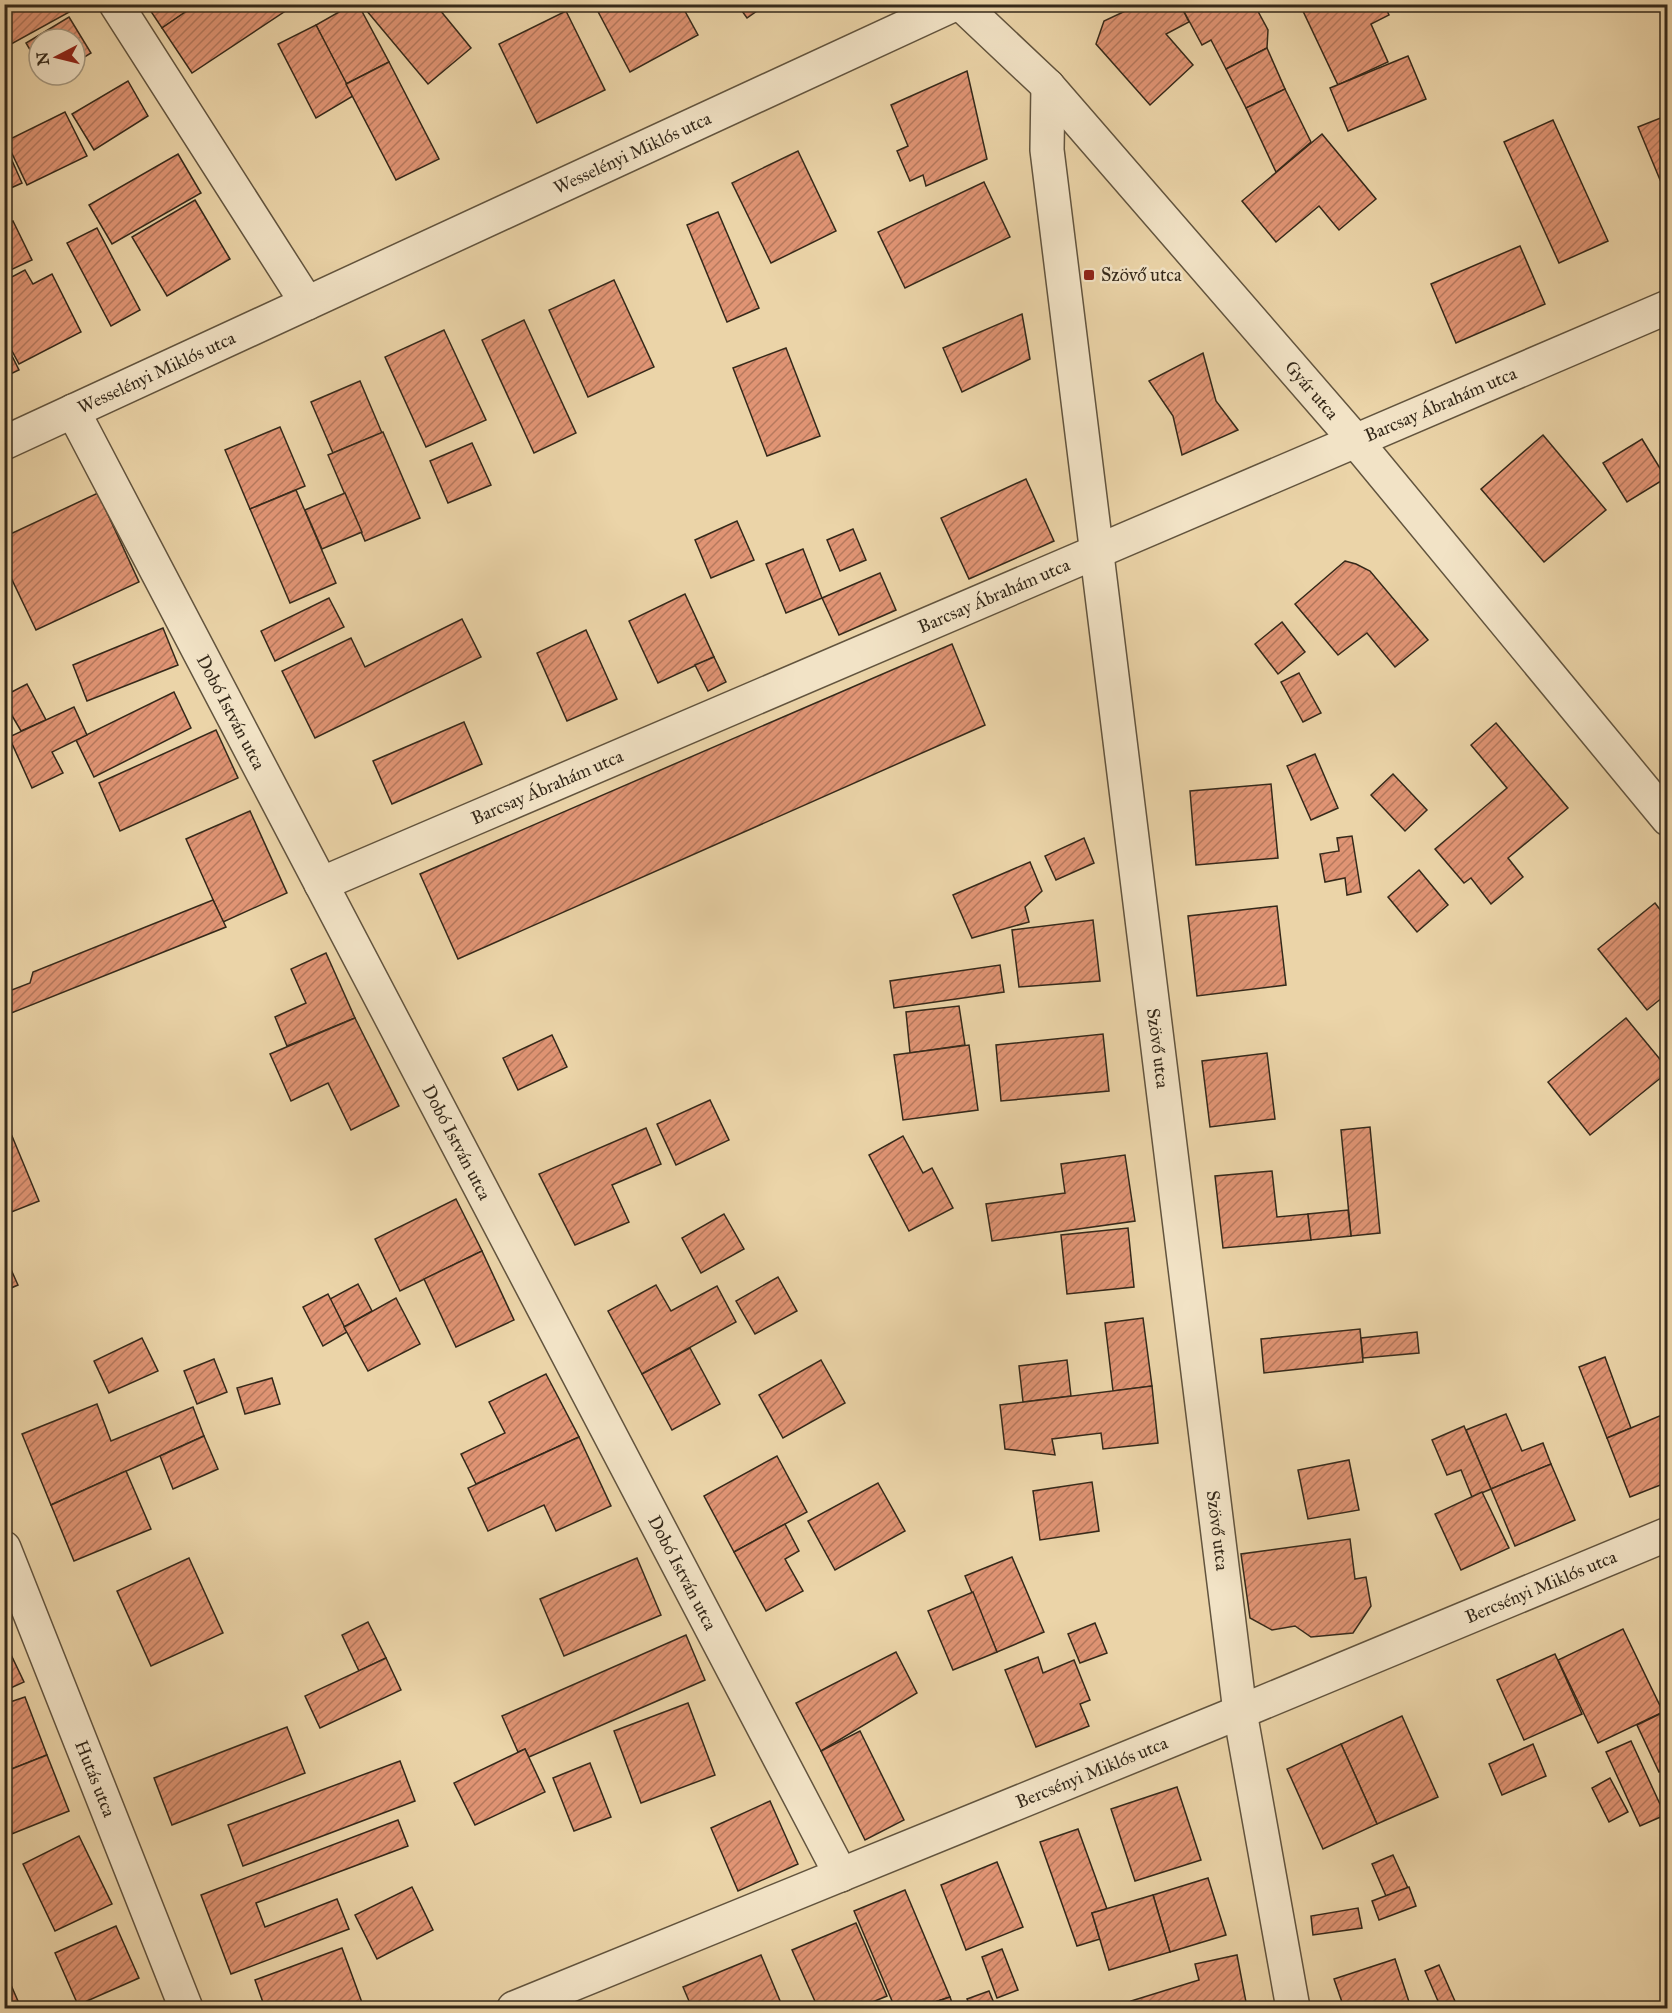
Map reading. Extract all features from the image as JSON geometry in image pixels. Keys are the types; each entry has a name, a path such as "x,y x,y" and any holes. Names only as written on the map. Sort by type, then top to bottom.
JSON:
{"street":[{"path":"116,4 307,303"},
{"name":"Wesselényi Miklós utca","path":"4,443 955,4"},
{"name":"Gyár utca","path":"961,4 1048,86 1355,440 1668,819"},
{"name":"Szövő utca","path":"1048,86 1047,150 1240,1712 1293,2008"},
{"name":"Barcsay Ábrahám utca","path":"321,884 1668,307"},
{"name":"Dobó István utca","path":"73,411 841,1875"},
{"name":"Bercsényi Miklós utca","path":"514,2008 1240,1712 1668,1534"},
{"name":"Hutás utca","path":"4,1548 186,2008"}],"building":[{"path":"4,4 70,4 73,10 42,27 27,27 27,35 4,48"},
{"path":"146,4 197,4 162,28"},
{"path":"197,4 296,4 192,73 162,28"},
{"path":"353,4 358,4 389,62 346,84 316,25"},
{"path":"361,4 435,4 471,48 428,84"},
{"path":"594,4 681,4 698,35 630,72"},
{"path":"737,4 767,4 747,18"},
{"path":"1140,4 1180,4 1189,22 1166,34 1193,65 1150,105 1096,44 1104,21"},
{"path":"1180,4 1254,4 1268,30 1267,48 1226,69 1211,40 1202,45"},
{"path":"1311,4 1384,4 1389,15 1371,24 1388,62 1338,85 1302,9"},
{"path":"566,11 605,90 537,123 499,44"},
{"path":"69,17 75,27 52,27"},
{"path":"316,25 353,96 316,118 278,44"},
{"path":"1267,48 1285,89 1246,108 1226,69"},
{"path":"1408,56 1426,99 1348,131 1330,88"},
{"path":"389,62 439,159 396,180 346,84"},
{"path":"967,71 987,159 926,186 923,175 910,181 897,151 908,146 891,105"},
{"path":"128,81 148,116 94,150 72,114"},
{"path":"1285,89 1311,142 1276,172 1246,108"},
{"path":"65,112 87,156 27,185 6,141"},
{"path":"1668,115 1668,199 1638,127"},
{"path":"1553,120 1608,241 1559,263 1504,142"},
{"path":"1322,134 1376,199 1339,230 1319,206 1276,242 1242,201"},
{"path":"798,151 836,231 771,263 732,183"},
{"path":"178,154 201,193 112,244 89,205"},
{"path":"10,156 22,183 4,191 4,158"},
{"path":"984,182 1010,237 905,288 878,232"},
{"path":"195,200 230,259 167,296 132,237"},
{"path":"718,212 759,308 727,322 687,225"},
{"path":"13,221 32,260 4,273 4,225"},
{"path":"97,228 140,310 111,326 67,243"},
{"path":"1520,246 1545,304 1456,343 1431,284"},
{"path":"25,270 33,284 52,274 81,332 19,364 4,336 4,299 11,295 4,281"},
{"path":"614,280 654,367 588,397 549,310"},
{"path":"1022,314 1030,359 962,392 943,348"},
{"path":"524,320 576,433 534,453 482,340"},
{"path":"444,330 486,420 426,447 385,357"},
{"path":"4,340 19,370 4,377"},
{"path":"786,348 820,436 767,456 733,368"},
{"path":"1203,353 1216,401 1238,430 1182,455 1173,416 1149,381"},
{"path":"360,381 382,433 333,453 311,402"},
{"path":"280,427 305,486 250,509 225,450"},
{"path":"383,432 420,518 365,541 328,455"},
{"path":"1543,435 1606,510 1544,562 1481,489"},
{"path":"1642,439 1666,478 1627,502 1603,463"},
{"path":"472,443 491,485 448,503 430,461"},
{"path":"1026,479 1054,541 969,579 941,518"},
{"path":"296,490 336,583 290,603 250,509"},
{"path":"98,493 139,582 36,630 4,563 4,537"},
{"path":"345,493 362,532 322,549 305,510"},
{"path":"737,521 754,560 711,578 695,540"},
{"path":"853,529 866,560 840,571 827,540"},
{"path":"803,549 822,598 786,613 766,564"},
{"path":"1345,561 1370,571 1428,640 1395,667 1367,633 1338,655 1295,604"},
{"path":"880,573 896,610 839,635 822,598"},
{"path":"685,594 714,657 658,683 629,621"},
{"path":"329,598 344,627 275,661 261,631"},
{"path":"462,619 481,657 315,738 282,671 351,638 365,667"},
{"path":"1282,622 1305,652 1278,674 1255,644"},
{"path":"163,628 178,665 87,701 73,665"},
{"path":"586,630 617,699 567,721 537,653"},
{"path":"952,644 985,725 458,959 420,874"},
{"path":"714,657 726,682 708,691 695,665"},
{"path":"1299,673 1321,713 1303,722 1281,682"},
{"path":"27,684 46,720 21,731 4,702 4,696"},
{"path":"174,692 191,728 94,777 76,740"},
{"path":"74,707 87,735 52,752 63,773 32,788 9,737"},
{"path":"464,722 482,764 392,804 373,761"},
{"path":"1496,723 1568,808 1508,858 1523,877 1491,904 1471,878 1464,883 1435,849 1507,788 1471,745"},
{"path":"216,730 238,778 120,831 99,783"},
{"path":"1315,754 1338,808 1311,820 1287,766"},
{"path":"1393,774 1427,810 1405,831 1371,795"},
{"path":"1271,784 1278,858 1196,865 1190,791"},
{"path":"250,811 287,893 223,922 186,839"},
{"path":"1352,836 1361,892 1347,895 1345,878 1325,882 1320,854 1339,851 1337,838"},
{"path":"1084,838 1094,863 1056,880 1045,856"},
{"path":"1030,862 1042,891 1025,907 1029,922 972,938 953,895"},
{"path":"1419,870 1448,905 1417,932 1388,897"},
{"path":"213,900 226,927 4,1016 4,993 30,983 33,972"},
{"path":"1655,903 1668,920 1668,993 1647,1010 1598,949"},
{"path":"1277,906 1286,985 1197,996 1188,916"},
{"path":"1093,920 1100,981 1019,987 1012,930"},
{"path":"326,953 355,1018 287,1046 275,1017 306,1003 291,969"},
{"path":"1000,965 1004,992 894,1008 890,981"},
{"path":"959,1006 965,1045 910,1053 906,1012"},
{"path":"355,1018 399,1106 351,1130 328,1083 291,1101 270,1054"},
{"path":"1626,1018 1668,1069 1668,1072 1590,1135 1548,1082"},
{"path":"1103,1034 1109,1091 1001,1101 996,1045"},
{"path":"552,1035 567,1067 518,1090 503,1058"},
{"path":"969,1045 978,1110 903,1120 894,1055"},
{"path":"1267,1053 1275,1119 1210,1127 1202,1061"},
{"path":"710,1100 729,1140 676,1165 657,1124"},
{"path":"1370,1127 1380,1233 1351,1236 1341,1130"},
{"path":"646,1128 661,1164 612,1185 629,1222 575,1245 539,1174"},
{"path":"12,1136 39,1201 4,1215 4,1139"},
{"path":"903,1136 923,1173 932,1168 953,1208 909,1231 869,1155"},
{"path":"1125,1155 1135,1221 992,1241 986,1204 1065,1193 1061,1164"},
{"path":"1272,1171 1277,1217 1308,1214 1311,1240 1223,1248 1215,1176"},
{"path":"456,1199 482,1251 400,1291 375,1239"},
{"path":"1348,1210 1351,1236 1311,1240 1308,1214"},
{"path":"724,1214 744,1249 701,1273 682,1238"},
{"path":"1128,1228 1134,1287 1067,1294 1061,1235"},
{"path":"482,1251 514,1320 456,1347 424,1279"},
{"path":"4,1254 18,1285 4,1291"},
{"path":"778,1277 797,1311 755,1334 736,1301"},
{"path":"358,1284 372,1311 344,1327 330,1299"},
{"path":"656,1285 671,1311 717,1286 736,1322 642,1374 608,1311"},
{"path":"328,1294 347,1332 323,1346 303,1307"},
{"path":"396,1298 420,1344 368,1371 344,1327"},
{"path":"1143,1318 1152,1386 1113,1391 1105,1323"},
{"path":"1360,1329 1363,1362 1264,1373 1261,1339"},
{"path":"1417,1332 1419,1353 1363,1358 1361,1338"},
{"path":"142,1338 158,1371 109,1393 94,1361"},
{"path":"690,1348 720,1404 672,1430 642,1374"},
{"path":"1605,1357 1631,1428 1607,1438 1579,1367"},
{"path":"214,1359 227,1392 197,1404 184,1371"},
{"path":"821,1360 845,1403 783,1438 759,1395"},
{"path":"1067,1360 1071,1396 1023,1402 1019,1366"},
{"path":"546,1374 579,1437 476,1484 461,1454 505,1433 489,1402"},
{"path":"272,1378 280,1404 245,1414 237,1388"},
{"path":"1152,1386 1158,1443 1103,1449 1101,1433 1052,1439 1055,1455 1005,1449 1000,1405"},
{"path":"97,1404 111,1441 193,1407 204,1436 51,1505 22,1434"},
{"path":"1506,1414 1522,1451 1543,1443 1551,1464 1491,1489 1466,1430"},
{"path":"1662,1415 1668,1429 1668,1482 1630,1497 1607,1438"},
{"path":"1464,1426 1491,1489 1472,1497 1461,1470 1447,1475 1432,1440"},
{"path":"204,1436 218,1469 173,1489 160,1456"},
{"path":"579,1437 611,1506 556,1531 544,1505 488,1531 468,1488"},
{"path":"777,1456 807,1512 734,1552 704,1496"},
{"path":"1349,1460 1359,1510 1308,1519 1298,1470"},
{"path":"1551,1464 1575,1520 1515,1546 1491,1489"},
{"path":"126,1471 151,1529 74,1561 51,1505"},
{"path":"1092,1482 1099,1531 1040,1540 1033,1491"},
{"path":"878,1483 905,1531 835,1570 808,1521"},
{"path":"1482,1492 1509,1548 1461,1570 1435,1514"},
{"path":"785,1524 799,1551 785,1559 803,1591 766,1611 734,1552"},
{"path":"1350,1539 1355,1579 1366,1577 1371,1606 1353,1633 1311,1637 1295,1626 1272,1630 1250,1618 1241,1554"},
{"path":"1012,1557 1044,1632 997,1652 965,1576"},
{"path":"189,1558 223,1633 151,1666 117,1591"},
{"path":"637,1558 661,1615 564,1656 540,1599"},
{"path":"973,1592 997,1652 953,1670 928,1611"},
{"path":"368,1622 386,1658 359,1671 342,1635"},
{"path":"1095,1623 1107,1653 1080,1663 1068,1634"},
{"path":"1623,1629 1663,1712 1598,1743 1558,1660"},
{"path":"686,1635 705,1680 529,1757 525,1749 518,1752 502,1716"},
{"path":"4,1640 24,1682 4,1691"},
{"path":"896,1652 917,1693 821,1751 796,1703"},
{"path":"1555,1654 1582,1714 1524,1740 1497,1680"},
{"path":"1038,1657 1043,1673 1074,1660 1090,1700 1080,1704 1089,1726 1036,1747 1005,1670"},
{"path":"386,1658 401,1690 320,1728 305,1696"},
{"path":"25,1697 47,1755 4,1772 4,1704"},
{"path":"688,1703 715,1775 641,1803 614,1731"},
{"path":"1668,1710 1668,1768 1659,1772 1637,1725"},
{"path":"1402,1716 1438,1797 1377,1824 1341,1744"},
{"path":"287,1727 305,1773 172,1825 154,1778"},
{"path":"860,1731 904,1820 865,1840 821,1751"},
{"path":"1631,1741 1665,1815 1640,1826 1606,1752"},
{"path":"1341,1744 1377,1824 1323,1849 1287,1769"},
{"path":"1533,1744 1546,1776 1502,1795 1489,1764"},
{"path":"525,1749 545,1792 475,1825 454,1783"},
{"path":"47,1755 69,1811 9,1835 4,1825 4,1772"},
{"path":"400,1761 415,1801 243,1866 228,1825"},
{"path":"590,1763 611,1817 574,1831 553,1778"},
{"path":"1610,1778 1628,1812 1609,1822 1592,1788"},
{"path":"1177,1787 1201,1860 1135,1881 1111,1809"},
{"path":"770,1801 798,1864 738,1891 711,1828"},
{"path":"398,1820 408,1846 256,1903 265,1927 337,1899 349,1929 231,1974 201,1895"},
{"path":"1078,1829 1107,1909 1092,1913 1100,1939 1077,1946 1040,1842"},
{"path":"79,1836 112,1904 55,1931 23,1864"},
{"path":"1393,1855 1408,1888 1386,1896 1372,1864"},
{"path":"997,1862 1023,1927 966,1950 941,1885"},
{"path":"1208,1878 1226,1935 1170,1952 1153,1895"},
{"path":"412,1887 433,1930 377,1959 355,1915"},
{"path":"1409,1887 1416,1906 1379,1920 1372,1901"},
{"path":"905,1890 950,1997 917,2008 895,2008 854,1911"},
{"path":"1153,1895 1170,1952 1109,1970 1092,1913"},
{"path":"1358,1908 1362,1928 1313,1935 1311,1916"},
{"path":"856,1923 887,1996 858,2008 818,2008 792,1950"},
{"path":"116,1926 139,1978 78,2005 55,1953"},
{"path":"342,1948 364,2008 265,2008 255,1980"},
{"path":"1002,1949 1018,1990 997,1998 982,1957"},
{"path":"761,1955 783,2008 692,2008 683,1987"},
{"path":"1237,1955 1246,2002 1229,2008 1133,2008 1131,2001 1199,1980 1195,1964"},
{"path":"1395,1959 1411,2008 1344,2008 1334,1979"},
{"path":"1439,1965 1458,2008 1441,2008 1425,1971"},
{"path":"4,1969 21,2008 4,2008"},
{"path":"989,1991 996,2008 971,2008 967,1999"},
{"path":"950,1997 954,2008 917,2008"}],"place":[{"name":"Szövő utca","path":"1089,275"}]}
